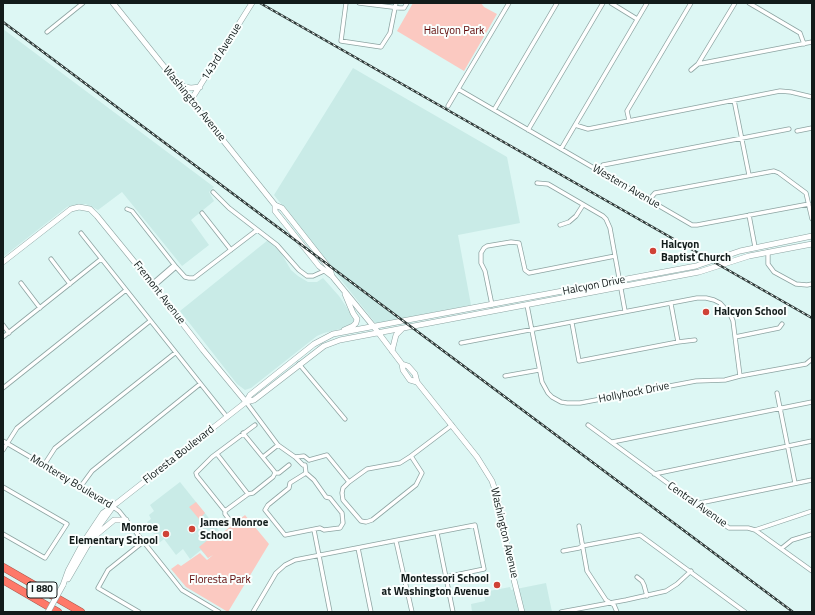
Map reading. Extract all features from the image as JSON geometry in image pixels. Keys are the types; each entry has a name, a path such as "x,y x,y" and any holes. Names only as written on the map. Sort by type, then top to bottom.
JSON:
{"highway":[{"name":"I 880","path":"3,567 81,612"},
{"name":"I 880","path":"3,580 58,612"}],"main road":[{"name":"Washington Avenue","path":"113,3 275,205 282,208 330,269 332,276"},
{"name":"143rd Avenue","path":"191,100 252,3"},
{"path":"176,82 185,87 200,87"},
{"name":"Washington Avenue","path":"275,205 276,211 319,266 332,276 378,332 402,364 403,370 410,380 417,382 452,425 477,457 492,481 497,496 512,572 522,612"},
{"name":"Fremont Avenue","path":"3,262 71,208 80,207 90,209 153,285 203,350 246,402"},
{"name":"Halcyon Drive","path":"374,327 677,270 696,266 740,250 812,236"},
{"name":"Halcyon Drive","path":"378,332 699,272 740,258 812,244"},
{"path":"668,278 677,270"},
{"path":"334,334 348,329 356,323 357,319 343,290"},
{"name":"Floresta Boulevard","path":"63,585 68,571 96,522 103,513 113,507 246,402 250,395 309,348 334,334 374,327"},
{"path":"392,351 396,335 404,328"},
{"name":"Floresta Boulevard","path":"246,402 254,400 318,350 335,341 378,332"},
{"name":"Floresta Boulevard","path":"63,585 73,572 91,540 113,507"},
{"path":"91,540 114,520 126,520"},
{"path":"48,612 63,585"}],"street":[{"path":"46,32 82,3"},
{"path":"346,3 340,41 381,46 390,33 396,3"},
{"path":"359,3 395,8 404,8 407,3"},
{"path":"448,106 509,3"},
{"path":"494,110 557,3"},
{"path":"528,130 603,3"},
{"path":"611,3 637,19"},
{"path":"561,149 647,3"},
{"path":"629,120 627,110 691,3"},
{"path":"691,70 698,64 735,3"},
{"path":"749,3 800,33 804,44"},
{"path":"698,64 812,42"},
{"name":"Western Avenue","path":"458,89 598,172 692,225 697,226 809,204"},
{"path":"575,125 588,129 786,91 812,97"},
{"path":"734,100 749,175"},
{"path":"797,131 812,128"},
{"path":"598,172 603,165 789,129"},
{"path":"649,200 655,193 769,171 780,173 804,190 812,219"},
{"path":"537,183 548,184 606,219 610,228 625,312"},
{"path":"213,192 229,208 277,245 299,270 307,276 313,276 324,271 326,264"},
{"path":"560,225 569,222 576,216 583,205"},
{"path":"127,209 132,211 185,277 194,278 257,230"},
{"path":"202,213 231,250"},
{"path":"749,216 755,247"},
{"path":"81,233 227,417"},
{"path":"492,305 481,253 487,246 511,242 519,243 525,270 529,273 615,256"},
{"path":"768,252 767,262 771,269 790,282 796,284 812,284"},
{"path":"51,259 70,284"},
{"path":"3,337 102,259"},
{"path":"153,285 176,266"},
{"path":"20,283 40,308"},
{"path":"3,388 126,290"},
{"path":"461,343 697,298 714,300 720,303 730,314 733,321 740,376"},
{"path":"671,304 678,342"},
{"name":"Hollyhock Drive","path":"527,305 542,382 548,393 561,402 574,404 696,381 718,381 806,364 812,359"},
{"path":"3,450 5,442 17,428 150,321"},
{"path":"572,323 579,362 678,342 695,340"},
{"path":"735,337 779,328 782,324"},
{"path":"3,325 9,333"},
{"path":"44,465 55,448 175,353"},
{"path":"299,364 345,419"},
{"path":"505,376 539,370"},
{"path":"80,486 92,471 200,384"},
{"path":"777,393 795,483"},
{"name":"Fremont Avenue","path":"246,402 278,444 303,465 305,465"},
{"path":"612,442 812,402"},
{"path":"232,523 225,514 225,511 196,473 217,454 255,425"},
{"path":"411,456 422,473 416,485 372,520 366,522 361,521 343,500 343,488 367,469 400,463 452,425"},
{"name":"Central Avenue","path":"588,425 729,528 748,528 755,530 812,571"},
{"path":"243,433 274,470 275,474"},
{"path":"654,474 812,441"},
{"name":"Monterey Boulevard","path":"5,442 100,498 119,511 182,590 219,612"},
{"path":"263,457 278,444"},
{"path":"217,454 248,494"},
{"path":"306,474 290,483 289,488 268,505 265,510 285,535 320,528 324,530 340,528 344,523 342,513 330,498 326,497 314,480 306,474 305,465 309,463 310,460 327,455 349,482"},
{"path":"296,458 304,456 310,460"},
{"path":"225,511 248,494 253,493 289,464"},
{"path":"695,504 812,480"},
{"path":"3,487 66,524 45,558 3,534"},
{"path":"755,530 812,510"},
{"path":"253,612 276,573 285,565 295,560 437,533 475,524 484,569 446,577"},
{"path":"579,526 587,571 606,600 614,605 617,612"},
{"path":"314,530 330,612"},
{"path":"437,533 453,612"},
{"path":"782,548 792,540 812,534"},
{"path":"563,551 640,535 745,612"},
{"path":"396,541 412,612"},
{"path":"139,612 98,588 108,570 143,542"},
{"path":"358,548 371,612"},
{"path":"561,612 666,591 677,584 691,571"},
{"path":"636,577 642,581 647,596"}],"shaded area":[{"path":"3,29 214,187 209,192 214,201 191,220 209,245 182,266 122,192 98,210 86,204 67,207 3,257"},
{"path":"353,68 507,157 520,223 458,235 471,305 376,324 274,195"},
{"path":"268,240 281,253 291,270 298,276 308,282 317,282 323,278 339,296 354,319 353,324 348,327 317,336 251,388 245,390 237,384 180,311"},
{"path":"180,482 228,542 208,558 201,550 190,559 183,549 176,555 164,539 159,543 148,526 149,525 147,522 151,519 149,515 154,511 150,505"},
{"path":"546,583 552,612 472,612 471,604 485,601 484,592 510,587 511,590"}],"green space":[{"name":"Halcyon Park","path":"413,3 481,3 484,7 497,14 464,71 397,31"},
{"path":"196,502 205,513 199,519 189,507"},
{"name":"Floresta Park","path":"245,515 269,544 228,612 186,587 171,569 178,564 181,566 200,553 207,560 213,555 208,558 199,547 219,531 221,534"}],"railway":[{"path":"260,3 812,318"},
{"path":"3,22 793,612"}],"place":[{"name":"Halcyon Baptist Church","path":"653,251"},
{"name":"Halcyon School","path":"706,312"},
{"name":"James Monroe School","path":"192,529"},
{"name":"Monroe Elementary School","path":"166,534"},
{"name":"Montessori School at Washington Avenue","path":"497,585"}]}
